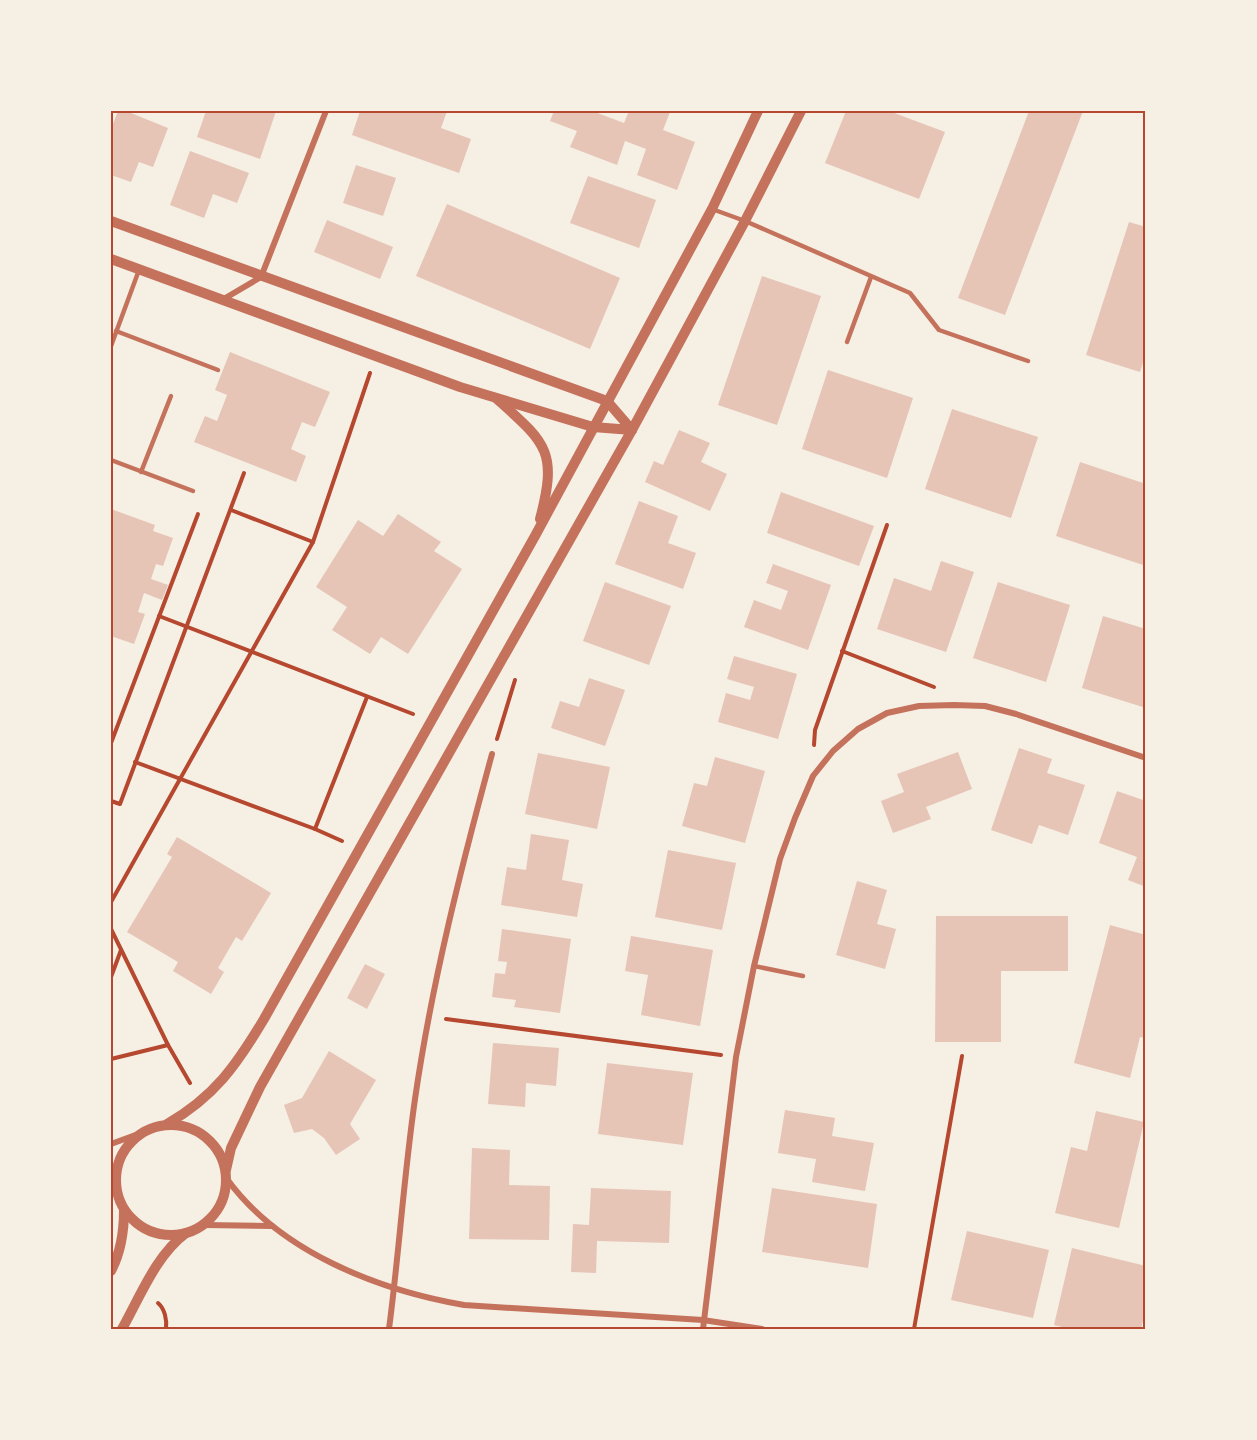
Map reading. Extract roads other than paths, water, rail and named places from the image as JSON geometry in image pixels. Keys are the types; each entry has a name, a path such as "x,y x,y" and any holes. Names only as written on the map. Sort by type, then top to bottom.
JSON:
{"street":[{"path":"222,300 261,277 326,111"},
{"path":"111,1144 167,1124 201,1102 228,1074 248,1046 433,721 535,536 712,210 758,111"},
{"path":"122,1329 170,1247 187,1233 204,1225 216,1212 224,1197 231,1148 260,1088 632,430 745,221 801,111"},
{"path":"111,222 607,401 632,430"},
{"path":"111,259 460,387 593,427 632,430"},
{"path":"495,397 537,438 548,460 547,491 535,536"},
{"path":"703,1329 736,1057 754,966 780,860 813,776 833,751 858,729 887,712 919,706 974,706 1006,711 1146,758"},
{"path":"389,1329 415,1101 429,1017 450,915 492,754"},
{"path":"167,1124 195,1129 207,1137 217,1148 227,1174 258,1216 272,1227 333,1264 394,1289 434,1300 464,1305 703,1320 762,1329"},
{"path":"141,1133 128,1144 120,1158 114,1189 124,1210 137,1223 152,1232 169,1235 187,1233"},
{"path":"111,1271 120,1246 124,1210"},
{"path":"204,1225 272,1227"}],"lane":[{"path":"712,210 745,221 910,293 939,330 1028,361"},
{"path":"111,346 139,270"},
{"path":"847,342 871,277"},
{"path":"116,331 218,370"},
{"path":"141,471 171,396"},
{"path":"111,460 193,492"},
{"path":"754,966 803,976"}]}
